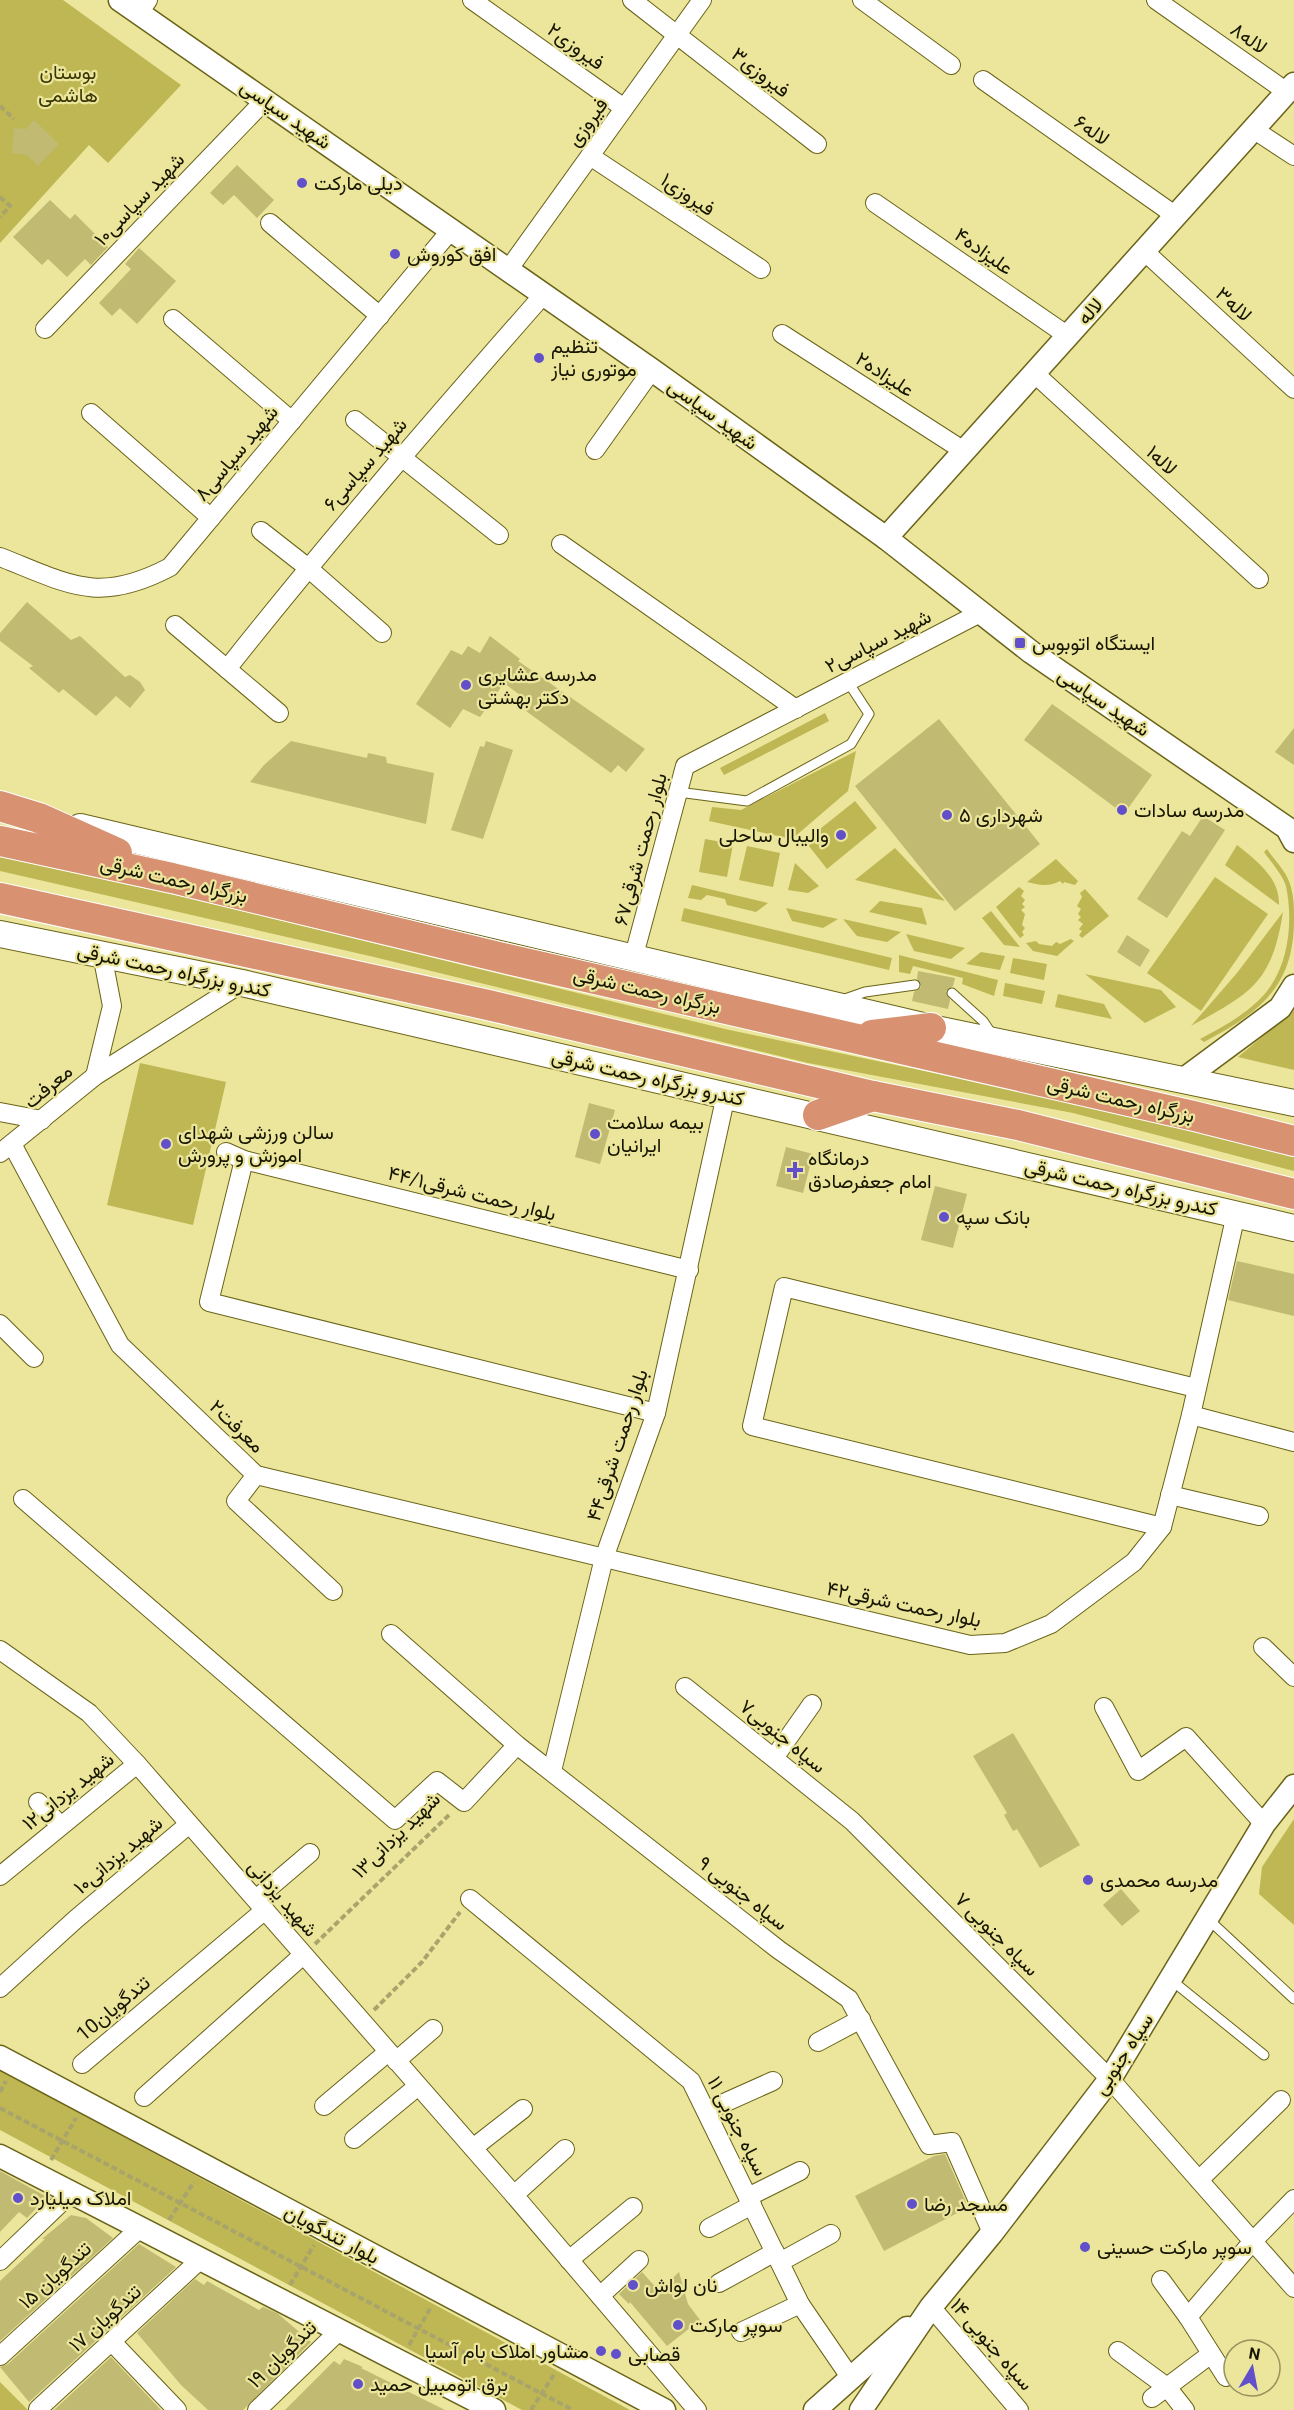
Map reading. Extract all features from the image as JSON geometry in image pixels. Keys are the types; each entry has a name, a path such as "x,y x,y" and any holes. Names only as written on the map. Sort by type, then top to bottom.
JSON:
{"highway":[{"path":"0,806 39,818 172,878"},
{"name":"بزرگراه رحمت شرقی","path":"0,841 172,878 499,957 1294,1141"},
{"path":"0,898 488,1005 873,1096 1018,1125 1294,1194"},
{"path":"854,1038 931,1028"},
{"path":"818,1115 873,1096"}],"main road":[{"path":"39,818 931,1028 1294,1103"},
{"name":"کندرو بزرگراه رحمت شرقی","path":"0,934 242,983 818,1115 1294,1228"}],"street":[{"name":"شهید سپاسی","path":"120,0 144,7 266,99 652,370 886,538 1031,652 1270,815 1287,828 1294,841"},
{"name":"فیروزی۲","path":"472,0 624,108"},
{"name":"فیروزی۳","path":"632,0 817,144"},
{"name":"فیروزی","path":"508,270 702,0"},
{"path":"862,0 951,65"},
{"name":"لاله۸","path":"1156,0 1291,88"},
{"name":"۶لاله","path":"983,80 1176,216"},
{"name":"لاله","path":"886,538 1291,88"},
{"name":"شهید سپاسی۱۰","path":"45,329 266,99"},
{"path":"1253,129 1294,156"},
{"name":"فیروزی۱","path":"590,156 761,269"},
{"name":"علیزاده۴","path":"874,203 1068,336"},
{"path":"270,223 380,316"},
{"name":"شهید سپاسی۸","path":"0,557 79,588 101,590 148,579 170,567 451,230"},
{"name":"۳لاله","path":"1144,251 1294,389"},
{"name":"شهید سپاسی۶","path":"227,669 401,456 544,294"},
{"path":"173,320 292,421"},
{"name":"علیزاده۲","path":"782,334 964,451"},
{"path":"595,450 652,370"},
{"name":"۱لاله","path":"1034,373 1259,579"},
{"path":"91,413 211,518"},
{"path":"355,420 499,535"},
{"path":"261,531 308,567 382,633"},
{"path":"561,544 796,709"},
{"name":"شهید سپاسی۲","path":"796,709 980,613"},
{"path":"175,625 279,713"},
{"name":"بلوار رحمت شرقی۶۷","path":"633,959 685,766 796,709"},
{"path":"95,1076 112,1006 102,954"},
{"name":"معرفت","path":"6,1149 95,1076 242,983"},
{"path":"1184,1079 1280,1008 1294,986"},
{"name":"۴۴بلوار رحمت شرقی","path":"552,1771 604,1558 656,1413 726,1095"},
{"path":"0,1112 42,1120"},
{"name":"معرفت۲","path":"6,1149 120,1345 256,1474 604,1558"},
{"name":"بلوار رحمت شرقی۴۴/۱","path":"226,1152 244,1160 689,1270"},
{"path":"244,1160 209,1302 656,1413"},
{"name":"بلوار رحمت شرقی۴۲","path":"604,1558 970,1645 1005,1643 1051,1624 1134,1563 1162,1527 1191,1415 1236,1214"},
{"path":"1162,1527 752,1426 784,1287 1196,1388"},
{"path":"0,1324 34,1358"},
{"path":"1191,1415 1294,1442"},
{"path":"256,1474 236,1501 333,1591"},
{"path":"1170,1495 1259,1516"},
{"path":"23,1499 395,1820 437,1781 464,1802"},
{"name":"۹ سپاه جنوبی","path":"391,1634 517,1745 779,1950 849,1999 929,2145 952,2142 992,2233"},
{"path":"1263,1647 1294,1677"},
{"name":"شهید یزدانی","path":"3,1659 89,1713 137,1764 188,1826 260,1904 514,2195 697,2410"},
{"name":"سپاه جنوبی۷","path":"685,1687 852,1821"},
{"path":"774,1758 812,1704"},
{"path":"1104,1707 1138,1771 1186,1737 1264,1824"},
{"name":"شهید یزدانی۱۳","path":"464,1802 517,1745"},
{"name":"شهید یزدانی۱۲","path":"0,1876 137,1764"},
{"name":"سپاه جنوبی","path":"861,2410 931,2307 992,2233 1110,2079 1264,1824 1294,1786"},
{"path":"38,1802 60,1825"},
{"name":"۷ سپاه جنوبی","path":"852,1821 1110,2079 1294,2288"},
{"name":"شهید یزدانی۱۰","path":"0,1988 76,1919 188,1826"},
{"name":"10تندگویان","path":"82,2064 174,1987 310,1853"},
{"name":"۱۱ سپاه جنوبی","path":"470,1899 691,2080 800,2304 850,2378"},
{"path":"144,2097 303,1955"},
{"path":"818,2042 861,2019"},
{"path":"324,2106 433,2029"},
{"name":"بلوار تندگویان","path":"0,2057 664,2410"},
{"path":"706,2111 773,2081"},
{"path":"354,2139 418,2086"},
{"path":"1199,2180 1281,2100"},
{"path":"473,2148 523,2109"},
{"path":"514,2195 565,2149"},
{"path":"0,2156 494,2410"},
{"path":"710,2228 800,2171"},
{"path":"0,2261 71,2193"},
{"path":"1188,2317 1253,2241 1294,2199"},
{"path":"569,2260 633,2206"},
{"name":"۱۵ تندگویان","path":"0,2356 149,2233"},
{"path":"719,2283 831,2234"},
{"name":"۱۷ تندگویان","path":"38,2409 201,2259"},
{"path":"600,2296 639,2260"},
{"path":"1161,2280 1222,2370"},
{"path":"741,2332 800,2304"},
{"name":"سپاه جنوبی","path":"815,2410 931,2307"},
{"name":"۱۴ سپاه جنوبی","path":"931,2307 1019,2410"},
{"name":"۱۹ تندگویان","path":"256,2410 339,2331"},
{"path":"112,2342 177,2410"},
{"path":"1118,2351 1160,2392 1185,2410"},
{"path":"1160,2392 1211,2354"}],"lane":[{"path":"678,792 747,801 851,744 869,714 848,682"},
{"path":"832,1004 865,992 915,985"},
{"path":"952,993 984,1021 996,1041"},
{"path":"1206,1917 1294,1999"},
{"path":"1170,1978 1264,2055"}],"path":[{"path":"0,106 14,119"},
{"path":"0,197 10,206 0,217"},
{"name":"شهید یزدانی۱۳","path":"303,1955 464,1802"},
{"path":"363,2021 422,1962 470,1899"},
{"path":"41,2177 86,2102"},
{"path":"0,2108 573,2410"},
{"path":"149,2233 181,2203 204,2166"},
{"path":"281,2301 324,2229"},
{"path":"399,2361 440,2291"},
{"path":"531,2410 565,2357"}],"green space":[{"name":"بوستان هاشمی","path":"0,0 63,0 181,85 108,163 89,145 0,243"},
{"path":"825,713 829,721 724,775 720,768"},
{"path":"856,751 848,791 792,839 709,821 712,807 741,810"},
{"name":"والیبال ساحلی","path":"855,801 877,828 827,869 805,841"},
{"path":"705,839 733,844 727,877 699,872"},
{"path":"1237,845 1271,878 1276,886 1279,905 1225,865"},
{"path":"747,846 780,853 773,887 739,880"},
{"path":"895,848 945,901 855,880"},
{"path":"1267,849 1282,868 1292,892 1294,920 1288,963 1270,995 1257,1008 1204,1042 1200,1039 1238,1017 1258,1001 1268,990 1282,963 1289,932 1288,901 1286,886 1264,852"},
{"path":"0,857 189,898 725,1029 1137,1116 1294,1157 1294,1171 1073,1113 808,1063 374,957 0,871"},
{"path":"1056,859 1078,881 1075,885 1064,882 1063,884 1060,881 1044,885 1027,882"},
{"path":"795,863 819,886 808,893 788,890"},
{"path":"1215,877 1268,914 1201,1011 1147,973"},
{"path":"692,885 768,903 756,912 727,905 725,899 707,895 701,900 688,898"},
{"path":"1019,887 1024,891 1021,896 1025,900 1022,904 1025,907 1021,910 1025,914 1022,925 1025,928 1022,932 1024,935 1020,938 996,907"},
{"path":"1085,889 1109,916 1082,938 1079,935 1082,931 1079,929 1083,924 1078,920 1081,917 1078,914 1081,909 1077,906 1082,897 1080,893"},
{"path":"880,901 922,908 927,925 869,912"},
{"path":"684,908 892,958 889,970 681,921"},
{"path":"786,908 838,919 823,928 792,921"},
{"path":"991,911 1020,947 1004,945 982,918"},
{"path":"1283,912 1278,936 1265,971 1244,994 1191,1026 1237,973"},
{"path":"843,919 901,932 887,942 857,936"},
{"path":"906,934 965,948 951,959 914,951"},
{"path":"1071,939 1074,941 1057,956 1033,951 1026,943 1036,941 1039,944 1052,946 1056,942 1060,944"},
{"path":"981,952 1005,956 1000,970 966,964"},
{"path":"899,955 998,980 994,996 962,984 963,978 913,966 910,974 899,972"},
{"path":"1013,958 1047,964 1044,980 1010,973"},
{"path":"1085,974 1161,990 1176,1007 1145,1023"},
{"path":"1005,983 1045,991 1042,1004 1003,996"},
{"path":"1058,994 1104,1004 1112,1019 1055,1007"},
{"path":"1294,1010 1294,1070 1238,1057"},
{"name":"سالن ورزشی شهدای اموزش و پرورش","path":"140,1063 226,1082 193,1225 107,1205"},
{"path":"1294,1819 1294,1925 1259,1894 1262,1867"},
{"path":"0,2070 630,2410 522,2410 0,2130"},
{"path":"0,2382 28,2410 0,2410"}],"building":[{"path":"34,120 59,144 38,166 27,155 12,153 14,128 26,129"},
{"path":"237,165 274,200 257,218 234,195 223,205 210,193"},
{"path":"50,200 70,219 75,214 108,247 91,265 85,259 67,277 48,259 42,265 13,237"},
{"path":"139,248 176,281 137,324 120,308 112,316 99,303 131,269 125,264"},
{"path":"27,602 71,640 80,636 125,677 130,675 140,682 145,690 130,708 116,696 96,716 63,689 59,693 29,668 33,666 0,641 0,633"},
{"path":"490,636 520,659 518,661 645,749 626,772 618,765 611,773 526,711 532,704 504,683 480,717 463,709 450,728 416,704 451,650 462,655 468,646 480,653"},
{"path":"1052,704 1152,775 1124,814 1024,740"},
{"name":"شهرداری ۵","path":"939,719 1040,844 955,911 855,786"},
{"path":"1294,728 1294,765 1275,752"},
{"path":"291,741 367,758 368,753 386,757 387,763 434,773 426,824 250,782 264,765"},
{"path":"486,741 513,750 483,839 451,830 480,746 484,747"},
{"path":"1203,816 1225,830 1167,918 1137,899 1182,831 1190,836"},
{"path":"1127,935 1150,950 1140,967 1117,952"},
{"path":"918,971 955,978 953,986 946,991 950,1000 948,1009 912,1001 914,992 921,987 917,979"},
{"name":"بیمه سلامت ایرانیان","path":"589,1103 615,1110 600,1164 575,1157"},
{"name":"درمانگاه امام جعفرصادق","path":"786,1147 813,1154 803,1193 776,1186"},
{"name":"بانک سپه","path":"935,1186 967,1194 953,1248 921,1240"},
{"path":"1237,1261 1294,1274 1294,1316 1228,1300"},
{"path":"1013,1733 1080,1845 1040,1868 1017,1829 1013,1831 1004,1815 1007,1813 973,1756"},
{"path":"1121,1889 1140,1911 1122,1926 1103,1905"},
{"name":"مسجد رضا","path":"945,2154 966,2202 961,2211 884,2251 855,2196 934,2156"},
{"path":"0,2171 47,2197 27,2218 19,2212 0,2232"},
{"path":"71,2215 86,2218 113,2238 0,2341 0,2281 45,2239 42,2239"},
{"path":"139,2244 176,2267 29,2402 0,2367 8,2364"},
{"path":"642,2272 659,2291 679,2272 688,2304 700,2320 667,2346 630,2302 629,2304 619,2294"},
{"path":"195,2279 204,2285 207,2281 259,2310 263,2307 277,2313 311,2342 243,2410 208,2410 181,2385 137,2333"},
{"path":"111,2357 161,2410 54,2410"},
{"path":"344,2359 445,2410 285,2410 334,2361 340,2365"}],"place":[{"name":"دیلی مارکت","path":"302,183"},
{"name":"افق کوروش","path":"395,254"},
{"name":"تنظیم موتوری نیاز","path":"539,358"},
{"name":"ایستگاه اتوبوس","path":"1020,643"},
{"name":"مدرسه عشایری دکتر بهشتی","path":"466,685"},
{"name":"مدرسه سادات","path":"1122,810"},
{"name":"شهرداری ۵","path":"947,815"},
{"name":"والیبال ساحلی","path":"841,835"},
{"name":"بیمه سلامت ایرانیان","path":"595,1134"},
{"name":"سالن ورزشی شهدای اموزش و پرورش","path":"166,1144"},
{"name":"درمانگاه امام جعفرصادق","path":"795,1170"},
{"name":"بانک سپه","path":"944,1217"},
{"name":"مدرسه محمدی","path":"1088,1880"},
{"name":"املاک میلیارد","path":"18,2198"},
{"name":"مسجد رضا","path":"912,2204"},
{"name":"سوپر مارکت حسینی","path":"1085,2247"},
{"name":"نان لواش","path":"633,2285"},
{"name":"سوپر مارکت","path":"678,2325"},
{"name":"مشاور املاک بام آسیا","path":"601,2351"},
{"name":"قصابی","path":"616,2354"},
{"name":"برق اتومبیل حمید","path":"358,2384"}]}
